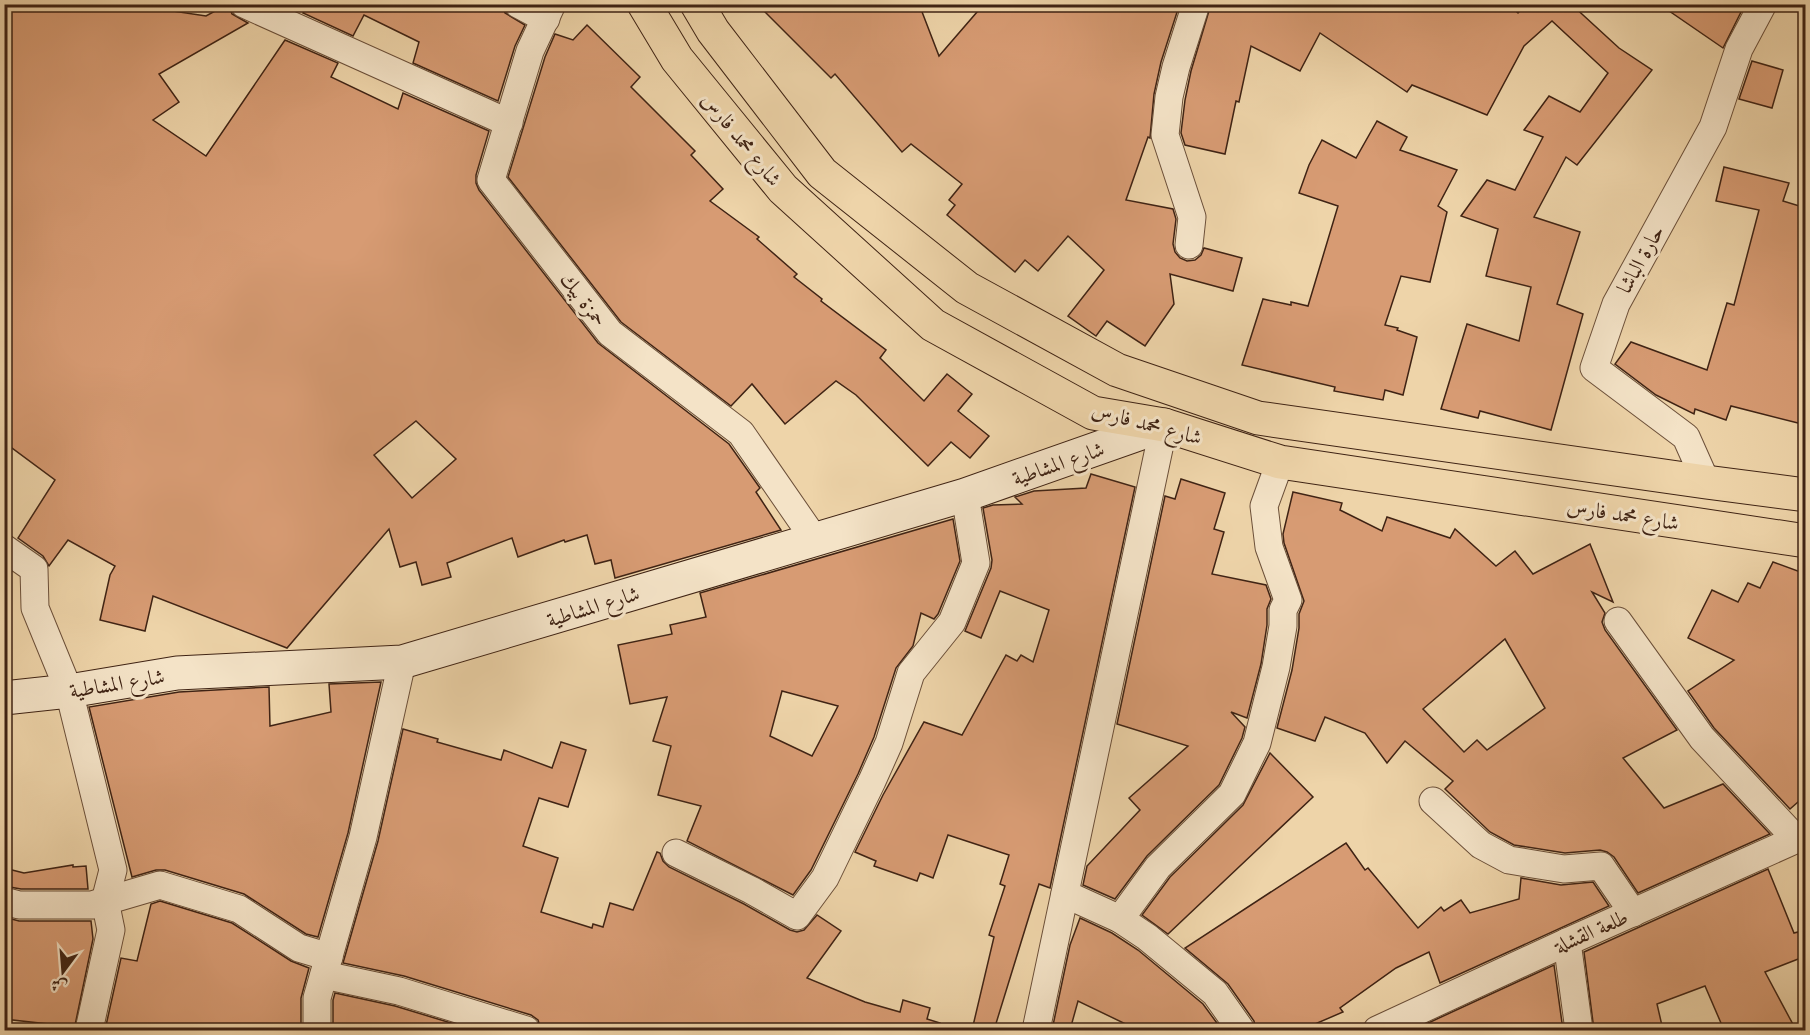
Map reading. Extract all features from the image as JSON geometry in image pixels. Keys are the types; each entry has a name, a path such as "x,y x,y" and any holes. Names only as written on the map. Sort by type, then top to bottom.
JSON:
{"main road":[{"name":"شارع محمد فارس","path":"644,4 677,59 783,189 933,325 1093,413 1164,425 1280,462 1806,541"},
{"name":"شارع محمد فارس","path":"697,4 712,31 822,174 967,288 1118,370 1258,418 1806,495"},
{"name":"شارع المشاطية","path":"4,698 69,691 177,673 402,663 964,495 1164,425"}],"street":[{"path":"244,4 508,123"},
{"path":"518,4 549,12"},
{"path":"1189,245 1192,217 1165,135 1169,97 1176,67 1196,4"},
{"name":"حارة الباشا","path":"1706,482 1686,437 1594,368 1616,304 1713,127 1739,49 1763,4"},
{"name":"حمزة بيك","path":"549,12 531,51 491,180 610,333 741,433 815,540"},
{"path":"1036,1030 1164,425"},
{"path":"1120,919 1158,867 1232,794 1257,743 1276,667 1283,626 1283,610 1288,600 1269,547 1264,506 1280,462"},
{"path":"676,853 751,890 797,916 825,878 872,781 889,743 911,673 952,622 976,563 964,495"},
{"path":"4,548 34,569 35,608 69,691 113,870 105,902 111,930 89,1030"},
{"path":"1617,621 1702,738 1801,837"},
{"path":"317,1030 317,998 363,837 402,663"},
{"path":"1433,801 1481,845 1509,860 1564,869 1601,866 1632,913"},
{"name":"طلعة القشلة","path":"1377,1030 1801,837"},
{"path":"4,901 19,905 92,905 160,885 239,909 326,966 526,1030"},
{"path":"1065,894 1120,919 1147,937 1215,993 1241,1030"},
{"path":"1568,942 1579,1030"}],"building":[{"path":"4,4 162,4 159,9 206,16 228,4 232,14 248,23 159,74 179,102 153,120 206,156 285,40 338,63 331,77 398,109 403,93 489,131 476,175 479,190 598,343 729,444 760,488 756,492 781,530 615,578 611,560 595,564 587,535 565,542 564,540 518,557 512,538 447,563 451,577 422,585 416,562 400,567 389,529 287,648 153,596 145,631 100,620 110,575 115,566 68,540 49,566 43,556 18,538 55,480 4,442","holes":["416,421 456,459 412,498 374,455"]},
{"path":"309,4 502,4 505,13 525,25 515,46 498,101 413,63 419,42 364,15 353,36 303,13"},
{"path":"757,4 919,4 939,56 977,12 981,4 1175,4 1179,6 1161,62 1154,94 1150,138 1148,137 1126,200 1173,209 1176,219 1173,244 1180,258 1187,261 1195,260 1204,248 1242,258 1233,291 1170,274 1174,304 1145,346 1107,321 1096,336 1068,316 1104,270 1068,236 1038,271 1025,260 1015,272 947,215 955,205 949,200 962,184 911,144 902,152 835,74 831,78"},
{"path":"1211,4 1508,4 1518,13 1526,4 1571,4 1619,48 1652,70 1577,165 1566,157 1534,217 1580,232 1557,304 1583,314 1551,430 1480,411 1478,418 1441,409 1467,324 1519,341 1531,287 1486,276 1498,229 1461,216 1487,180 1515,190 1543,137 1524,130 1549,96 1580,112 1608,73 1552,21 1524,46 1487,115 1412,85 1407,92 1320,33 1300,71 1251,46 1225,154 1185,145 1181,133 1191,71"},
{"path":"1659,4 1745,4 1723,48"},
{"path":"587,25 640,77 631,87 695,151 691,155 723,189 710,201 759,237 757,239 797,274 794,277 822,299 821,301 886,350 880,358 924,401 947,374 972,394 958,411 989,436 970,458 951,442 928,466 856,395 836,381 785,424 752,384 731,406 621,322 508,177 545,57 555,34 573,40"},
{"path":"1752,61 1783,70 1772,108 1739,99"},
{"path":"1377,121 1407,137 1400,150 1457,170 1438,206 1447,212 1430,282 1401,276 1385,325 1417,337 1403,395 1385,390 1383,400 1334,391 1335,387 1242,365 1263,299 1308,306 1338,206 1299,193 1309,165 1322,140 1356,158"},
{"path":"1724,167 1789,183 1783,201 1806,208 1806,425 1731,406 1726,420 1695,409 1694,414 1656,395 1615,364 1631,342 1707,370 1727,303 1734,305 1759,210 1716,201"},
{"path":"1091,474 1135,487 1050,888 1039,884 994,1030 972,1030 994,937 989,935 1005,886 1000,884 1009,855 948,835 933,878 920,873 917,881 874,866 876,861 855,852 883,795 924,722 962,735 1006,655 1017,661 1021,655 1033,662 1049,610 1000,591 981,638 965,631 991,568 992,560 983,508 993,505 1022,504 1015,497 1034,491 1086,488"},
{"path":"1181,479 1225,493 1214,529 1224,532 1212,574 1266,585 1271,599 1267,609 1261,664 1247,718 1231,712 1245,727 1219,785 1147,856 1115,899 1083,885 1087,866 1140,810 1129,798 1188,746 1117,724 1165,496 1175,499"},
{"path":"1293,492 1342,503 1340,510 1382,531 1387,517 1450,538 1455,529 1496,566 1515,551 1533,574 1590,544 1613,602 1592,592 1605,613 1602,622 1605,630 1677,730 1623,758 1664,808 1723,784 1770,834 1638,893 1614,857 1607,852 1600,850 1565,853 1514,845 1490,832 1445,789 1453,781 1405,741 1387,763 1365,733 1325,717 1315,741 1277,728 1292,670 1299,614 1304,601 1283,534","holes":["1505,639 1545,708 1487,750 1477,740 1464,752 1423,709"]},
{"path":"953,519 960,561 938,614 934,619 921,613 913,646 896,668 874,737 858,774 811,870 793,895 687,841 701,806 658,795 671,746 653,741 667,697 630,704 618,645 672,634 670,625 706,617 700,593","holes":["782,691 838,706 812,756 770,736"]},
{"path":"1773,562 1806,574 1806,795 1790,809 1714,728 1688,691 1734,660 1688,638 1712,590 1738,602 1748,583 1760,588"},
{"path":"381,682 348,833 318,937 306,934 244,894 165,870 156,870 132,877 89,707 179,692 269,687 270,726 331,712 329,684"},
{"path":"403,729 438,739 437,742 501,760 504,750 552,768 561,742 586,750 568,807 539,798 523,846 558,858 541,912 592,928 593,924 603,927 610,903 633,910 657,852 669,867 744,904 790,930 797,932 804,930 817,915 841,931 807,978 865,1002 900,1012 903,1000 930,1008 927,1019 940,1023 939,1030 541,1030 538,1020 531,1015 404,976 343,963 378,841"},
{"path":"1270,753 1313,797 1168,934 1142,915 1170,877 1243,805"},
{"path":"1346,843 1365,870 1368,868 1418,928 1441,907 1444,911 1461,900 1470,913 1519,899 1521,878 1561,885 1593,882 1609,906 1440,983 1429,952 1396,968 1340,1008 1343,1012 1301,1030 1256,1030 1254,1021 1228,984 1185,948"},
{"path":"73,865 73,867 86,866 88,889 21,889 4,886 4,868 24,873"},
{"path":"1768,869 1794,933 1798,932 1806,951 1806,956 1765,972 1796,1030 1724,1030 1705,986 1657,1004 1663,1030 1594,1030 1584,952"},
{"path":"160,901 232,923 291,961 309,968 301,998 301,1030 105,1030 121,958 137,961 151,904"},
{"path":"4,917 19,921 91,921 93,939 74,1030 47,1030 48,1024 4,1019"},
{"path":"1080,918 1112,933 1138,950 1203,1004 1222,1030 1138,1030 1078,1001 1070,1030 1052,1030 1070,945"},
{"path":"1554,965 1563,1030 1413,1030"},
{"path":"335,993 395,1006 474,1030 333,1030"}]}
